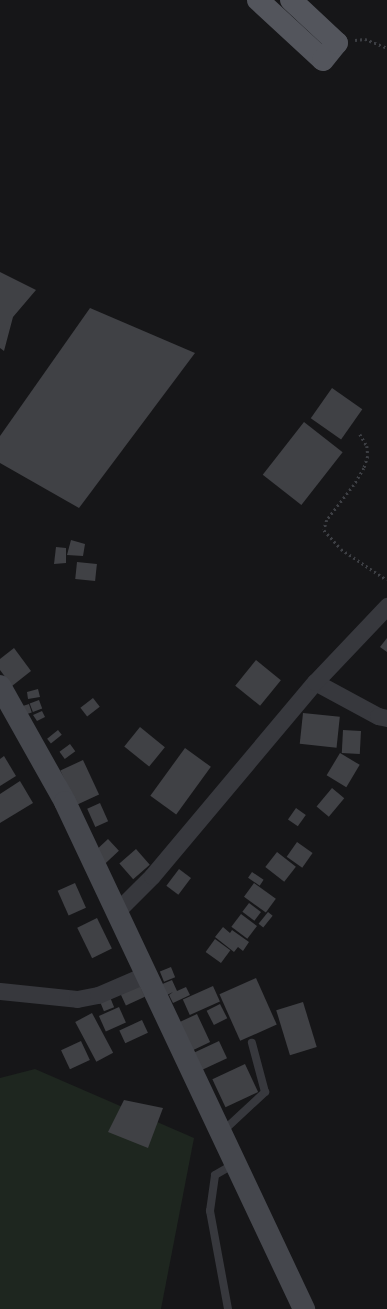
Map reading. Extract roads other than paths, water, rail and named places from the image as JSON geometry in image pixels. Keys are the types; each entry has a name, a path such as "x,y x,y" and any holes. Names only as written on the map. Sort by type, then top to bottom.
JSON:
{"main road":[{"path":"258,0 323,60 338,43 291,0"}],"street":[{"path":"115,913 152,876 315,682 387,606"},
{"path":"315,682 378,716 387,718"},
{"path":"0,686 65,802 115,913 147,974 304,1309"},
{"path":"0,991 77,999 98,995 147,974"}],"lane":[{"path":"221,1133 265,1092 252,1043"},
{"path":"228,1309 210,1211 215,1174 235,1164"}]}
